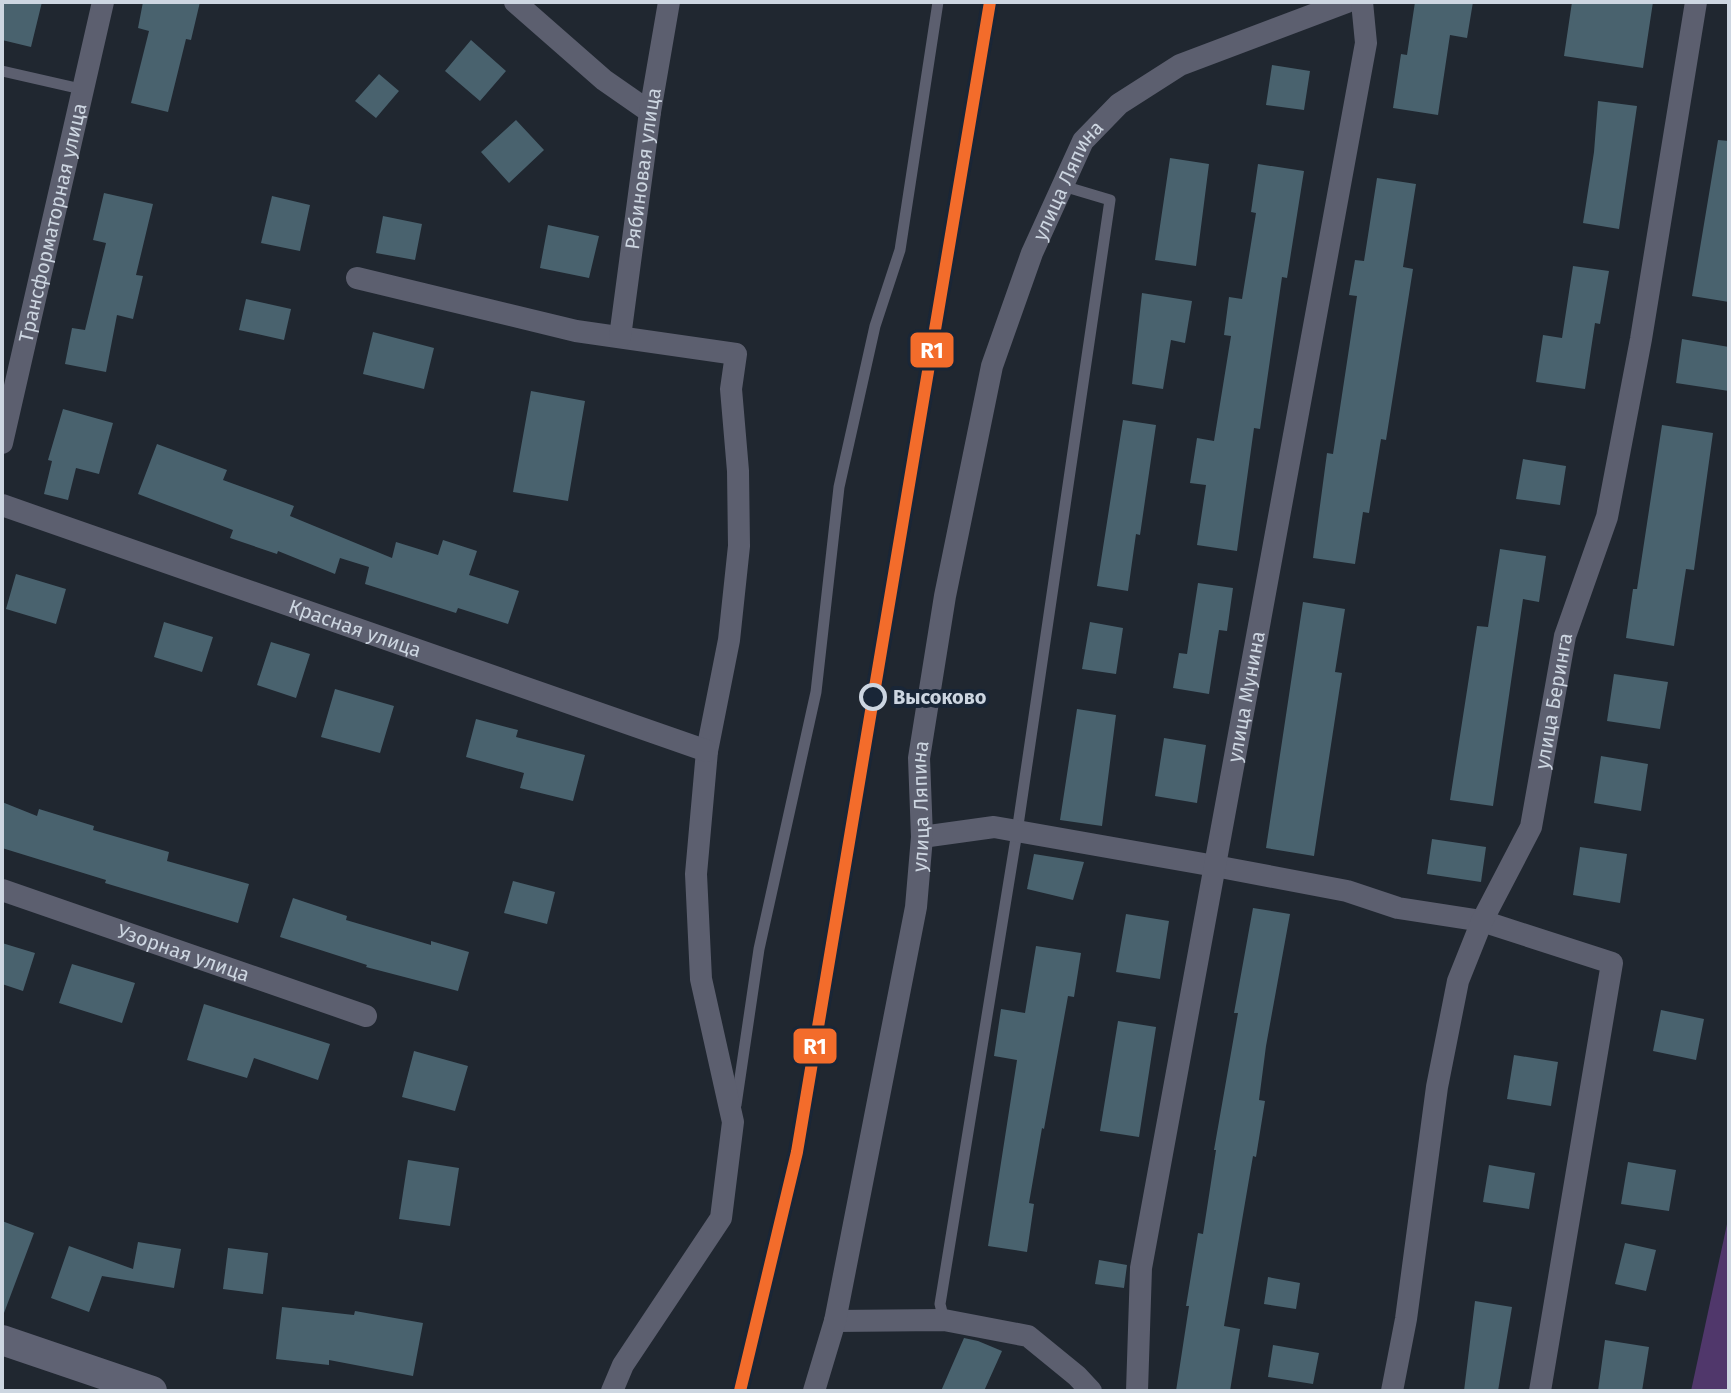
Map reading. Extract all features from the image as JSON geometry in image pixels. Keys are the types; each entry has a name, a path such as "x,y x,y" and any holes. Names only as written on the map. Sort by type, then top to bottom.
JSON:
{"street":[{"name":"Трансформаторная улица","path":"2,443 103,2"},
{"path":"515,2 604,80 650,112"},
{"name":"Рябиновая улица","path":"620,337 650,112 669,2"},
{"name":"улица Ляпина","path":"814,1391 835,1321 916,907 922,837 919,758 945,596 992,366 1032,253 1083,141 1119,104 1180,65 1347,2"},
{"name":"улица Мунина","path":"1137,1391 1141,1268 1366,43 1362,2"},
{"name":"улица Беринга","path":"1392,1391 1406,1319 1437,1087 1458,981 1482,921 1531,827 1565,636 1607,517 1641,339 1696,2"},
{"path":"357,278 576,331 736,354 731,389 738,471 739,546 729,640 707,751 696,874 701,979 733,1122 721,1218 623,1365 612,1391"},
{"name":"Красная улица","path":"2,505 707,751"},
{"path":"922,837 994,827 1215,866 1347,891 1398,908 1482,921 1612,963 1540,1391"},
{"name":"Узорная улица","path":"2,890 366,1016"},
{"path":"835,1321 944,1320 1028,1336 1091,1391"},
{"path":"2,1340 152,1391"}],"lane":[{"path":"733,1122 759,949 816,692 839,487 875,326 900,250 938,2"},
{"path":"2,71 81,89"},
{"path":"944,1320 940,1304 1017,832 1110,200 1063,186"}],"shaded area":[{"path":"1729,1215 1729,1391 1691,1391"}],"building":[{"path":"2,2 42,2 31,47 2,40"},
{"path":"143,2 200,2 191,40 186,39 168,112 131,103 149,31 138,28"},
{"path":"1415,2 1473,2 1467,38 1450,35 1438,115 1393,108 1401,54 1407,55"},
{"path":"1572,2 1653,2 1643,68 1564,56"},
{"path":"471,40 506,71 480,101 445,71"},
{"path":"1272,65 1310,71 1304,110 1266,105"},
{"path":"379,74 399,91 376,118 355,101"},
{"path":"1598,101 1637,106 1619,229 1583,223"},
{"path":"516,120 544,150 509,183 481,152"},
{"path":"1718,140 1729,141 1729,302 1692,296"},
{"path":"1170,158 1209,164 1196,266 1155,260"},
{"path":"1258,164 1304,171 1287,278 1282,277 1260,429 1254,428 1237,551 1197,545 1206,485 1190,483 1197,438 1214,441 1231,336 1224,335 1229,297 1242,299 1256,213 1251,212"},
{"path":"1377,178 1416,184 1403,267 1413,269 1386,440 1381,439 1369,513 1363,512 1355,564 1313,558 1327,453 1333,454 1357,296 1349,295 1355,260 1364,261"},
{"path":"104,193 153,204 136,275 143,276 133,319 117,315 106,372 65,364 72,328 85,330 106,243 93,240"},
{"path":"272,196 310,205 300,251 261,243"},
{"path":"383,216 422,224 415,260 376,253"},
{"path":"548,225 599,236 589,278 540,268"},
{"path":"1573,266 1609,271 1600,324 1595,323 1585,389 1536,382 1543,335 1562,338"},
{"path":"1142,293 1192,301 1185,343 1171,340 1163,389 1132,384"},
{"path":"246,299 291,309 284,340 239,330"},
{"path":"373,332 434,348 424,389 363,374"},
{"path":"1682,339 1729,347 1729,391 1676,383"},
{"path":"531,391 585,401 568,501 513,492"},
{"path":"63,409 113,423 99,474 76,468 68,500 44,494 52,461 48,460"},
{"path":"1123,420 1156,425 1140,535 1136,534 1128,591 1097,586"},
{"path":"1662,425 1713,433 1694,570 1686,569 1674,646 1626,638 1633,589 1637,589"},
{"path":"157,444 227,470 223,480 294,506 290,516 392,558 396,542 438,555 443,540 477,551 469,575 519,591 508,624 458,608 456,613 365,584 369,567 340,558 335,574 278,551 277,554 230,538 233,530 138,494"},
{"path":"1523,459 1566,466 1560,505 1516,499"},
{"path":"1500,549 1546,556 1539,602 1523,599 1493,806 1450,800 1477,626 1488,627"},
{"path":"16,574 66,589 56,624 6,609"},
{"path":"1198,583 1233,588 1227,631 1219,630 1209,694 1173,688 1179,653 1187,654"},
{"path":"1303,602 1345,609 1335,672 1342,673 1314,856 1266,848"},
{"path":"164,622 213,637 202,672 154,657"},
{"path":"1090,622 1123,628 1116,674 1082,669"},
{"path":"271,642 310,654 296,698 257,685"},
{"path":"1614,674 1668,682 1660,729 1607,721"},
{"path":"335,689 394,706 380,753 321,737"},
{"path":"1077,709 1116,715 1102,826 1060,820"},
{"path":"476,719 518,730 516,737 585,755 573,801 520,788 524,773 466,757"},
{"path":"1164,738 1206,745 1197,803 1155,796"},
{"path":"1601,756 1648,764 1641,811 1594,803"},
{"path":"2,802 37,816 39,809 94,826 93,830 169,852 167,861 249,884 238,923 2,848"},
{"path":"1432,839 1486,847 1481,882 1427,874"},
{"path":"1580,847 1627,854 1620,903 1573,895"},
{"path":"1034,854 1084,862 1073,900 1027,889"},
{"path":"513,881 555,892 547,924 504,913"},
{"path":"293,898 347,916 346,920 431,945 431,941 469,952 458,991 366,967 280,937"},
{"path":"1253,908 1290,914 1266,1046 1259,1100 1265,1101 1224,1326 1240,1329 1230,1391 1176,1391 1189,1306 1186,1306 1198,1233 1203,1234 1238,1013 1234,1013"},
{"path":"1126,914 1169,921 1160,979 1116,972"},
{"path":"2,943 35,953 23,991 2,984"},
{"path":"1036,946 1081,953 1074,997 1068,996 1042,1128 1029,1203 1034,1204 1027,1252 988,1246 1017,1060 994,1056 1001,1009 1025,1013"},
{"path":"72,964 135,983 122,1023 59,1003"},
{"path":"204,1004 330,1044 318,1080 254,1058 247,1078 187,1060"},
{"path":"1661,1010 1704,1019 1696,1060 1653,1051"},
{"path":"1118,1021 1156,1027 1139,1137 1100,1131"},
{"path":"414,1051 468,1066 455,1111 402,1097"},
{"path":"1514,1055 1558,1062 1551,1106 1507,1099"},
{"path":"408,1160 459,1168 450,1226 399,1219"},
{"path":"1628,1162 1676,1170 1669,1211 1621,1204"},
{"path":"1489,1165 1535,1173 1529,1209 1483,1202"},
{"path":"2,1221 34,1233 4,1313 2,1313"},
{"path":"138,1242 181,1249 174,1288 102,1276 89,1312 51,1298 69,1246 133,1269"},
{"path":"1625,1243 1656,1250 1646,1291 1615,1284"},
{"path":"228,1248 268,1253 263,1294 223,1289"},
{"path":"1099,1260 1127,1265 1124,1288 1095,1284"},
{"path":"1268,1277 1300,1283 1296,1309 1264,1304"},
{"path":"1475,1301 1512,1307 1498,1391 1464,1391"},
{"path":"282,1307 354,1315 355,1311 423,1323 413,1376 329,1360 329,1365 276,1359"},
{"path":"964,1338 1002,1351 984,1391 941,1391"},
{"path":"1605,1340 1649,1347 1642,1391 1598,1391"},
{"path":"1273,1345 1319,1353 1313,1384 1268,1377"}],"transit line":[{"name":"R1","path":"740,1391 797,1152 990,2"}],"place":[{"name":"Высоково","path":"873,697"}]}
